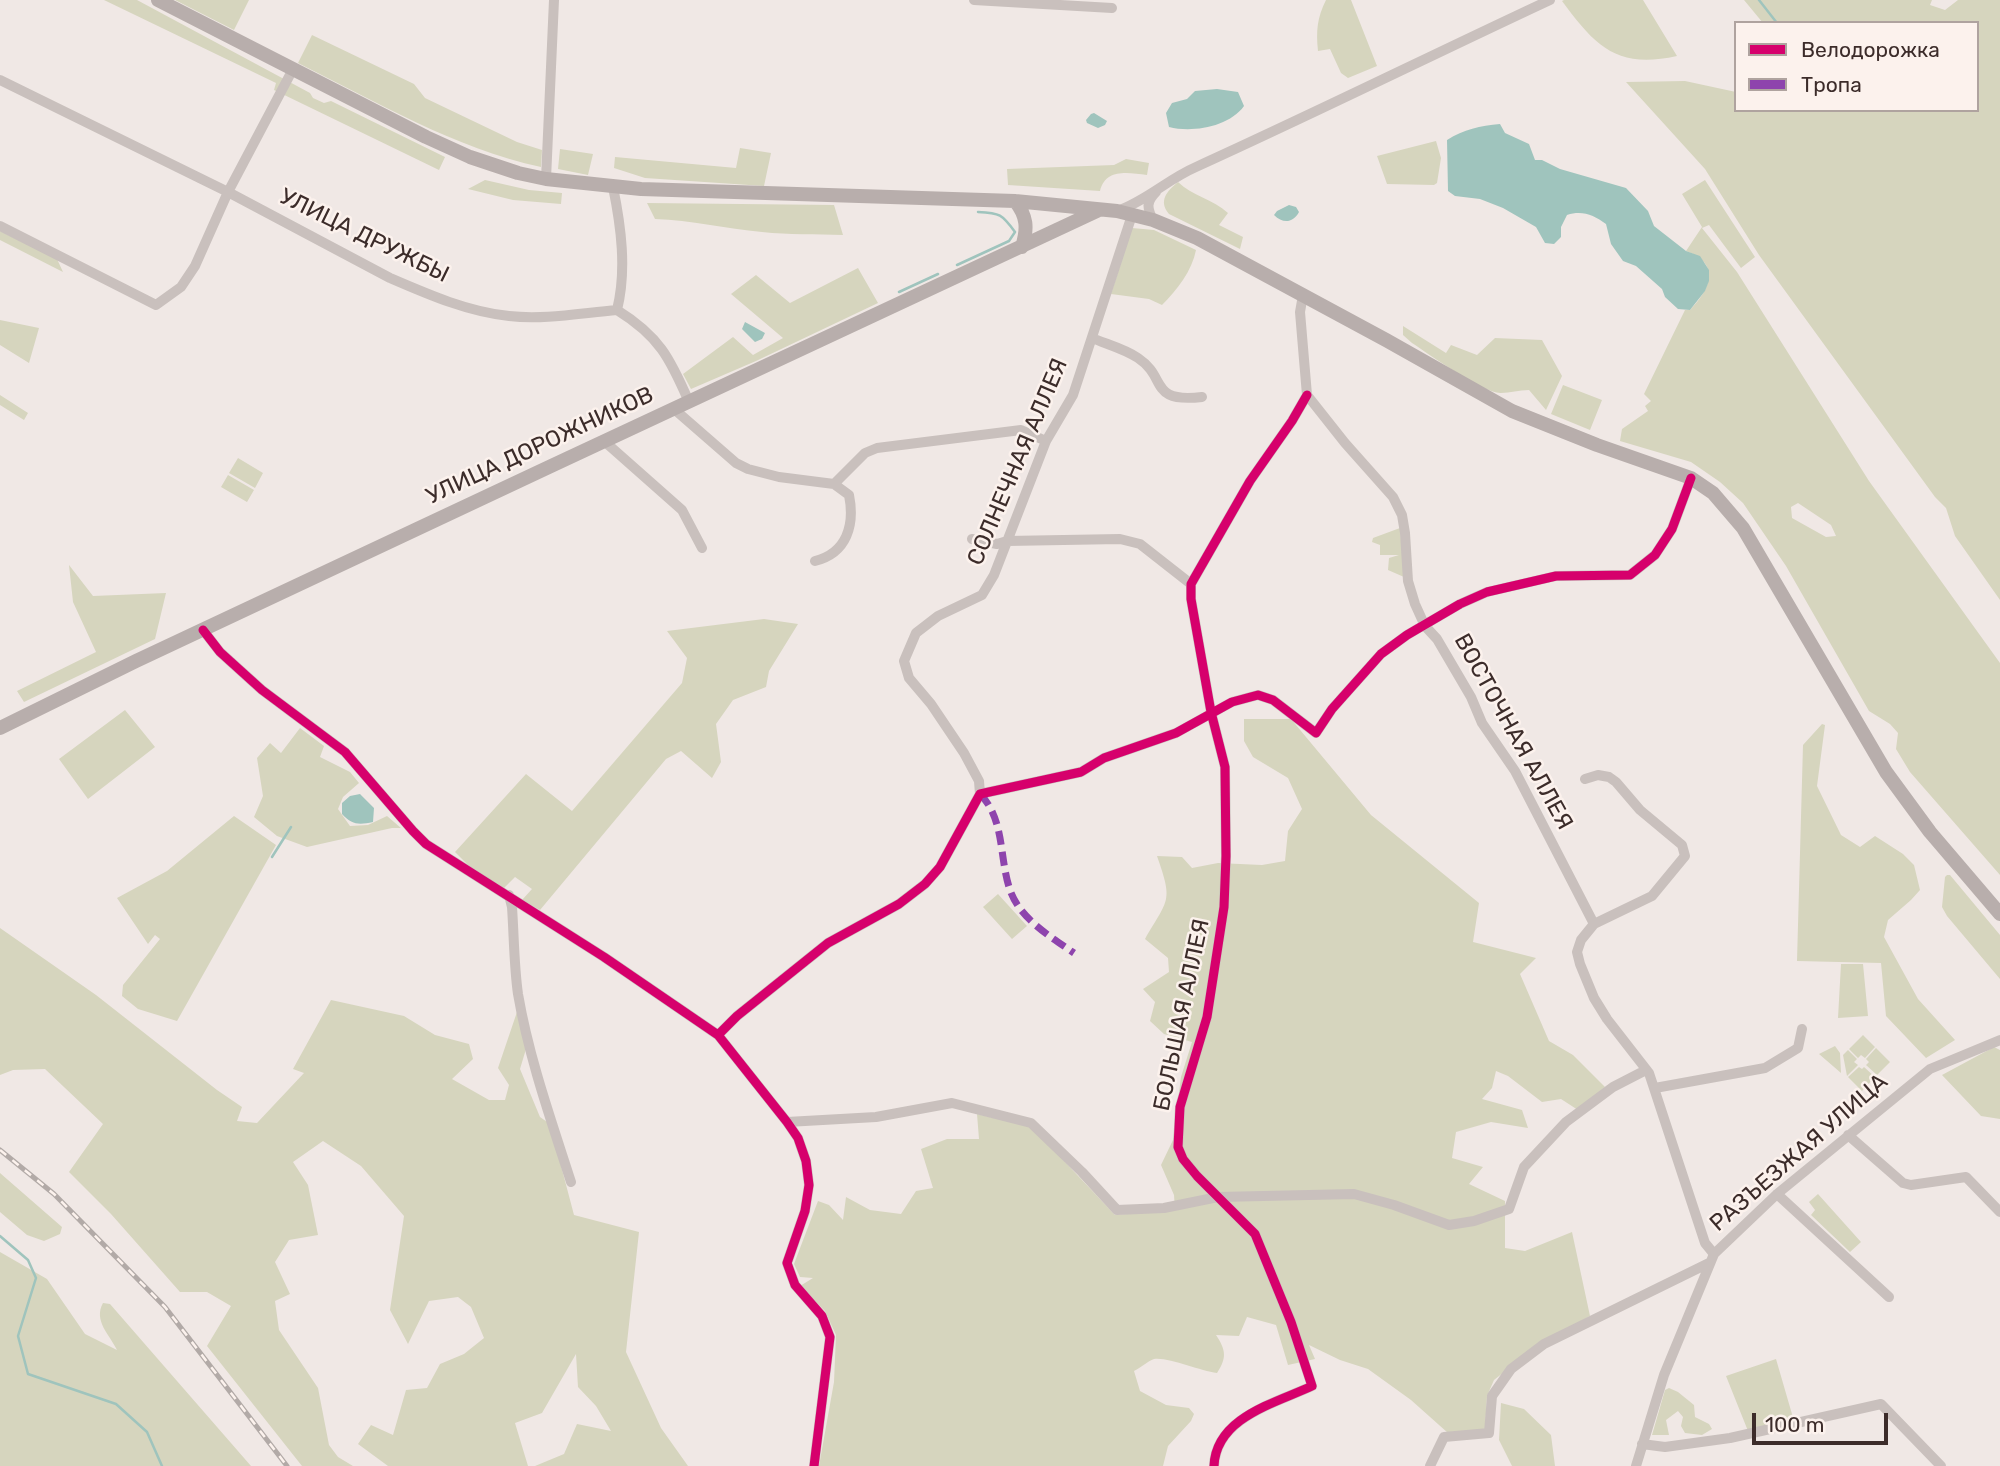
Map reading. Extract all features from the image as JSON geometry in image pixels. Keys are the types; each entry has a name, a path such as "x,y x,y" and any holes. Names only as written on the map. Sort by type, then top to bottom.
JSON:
{"main road":[{"path":"158,0 457,152 518,173 545,179 613,187 1015,201 1117,211 1153,220 1197,238 1511,411 1584,441 1691,478 1713,493 1743,528 1886,772 1930,832 2000,915"},
{"path":"1015,201 1023,211 1026,222 1027,233 1023,247"},
{"name":"УЛИЦА ДОРОЖНИКОВ","path":"0,728 604,441 1101,210"}],"street":[{"path":"545,179 555,0"},
{"path":"974,0 1112,8"},
{"path":"1117,211 1158,190 1178,175 1333,104 1543,1"},
{"path":"0,226 156,305 181,287 195,267 228,192 293,69"},
{"name":"УЛИЦА ДРУЖБЫ","path":"0,80 228,192 390,278 423,292 483,312 527,318 617,310"},
{"path":"613,187 618,213 622,277 617,310 657,341 672,363 689,402"},
{"path":"1153,220 1147,208 1149,199 1158,190"},
{"name":"СОЛНЕЧНАЯ АЛЛЕЯ","path":"979,794 979,781 964,754 931,704 909,678 904,661 916,634 937,616 982,595 1003,556 1046,441 1073,396 1132,215"},
{"path":"972,539 997,544 1007,541 1120,540 1140,544 1191,584 1250,481 1307,395 1300,312 1303,295"},
{"path":"1092,338 1136,356 1147,365 1161,390 1181,399 1202,397"},
{"name":"ВОСТОЧНАЯ АЛЛЕЯ","path":"1307,395 1393,497 1402,515 1408,581 1425,626 1437,639 1471,697 1482,723 1515,771 1594,924"},
{"path":"674,409 737,463 748,469 779,477 834,484 849,495 853,514 849,533 835,552 814,561"},
{"path":"834,484 865,453 877,448 1021,430 1046,441"},
{"path":"604,441 682,510 702,548"},
{"path":"718,1035 737,1016 828,943 899,904 925,884 940,867 979,794 1081,772 1104,758 1176,733 1232,702 1258,695 1273,700 1316,733 1332,709 1381,654 1407,635 1461,604 1487,592 1556,576 1630,575 1655,555 1672,529 1691,478"},
{"name":"БОЛЬШАЯ АЛЛЕЯ","path":"1191,584 1191,599 1211,712 1225,767 1226,856 1224,907 1207,1017 1180,1107 1178,1147 1183,1159 1218,1197 1248,1224 1261,1244 1312,1386 1246,1415 1221,1439 1214,1466"},
{"path":"203,630 220,652 262,690 345,752 426,844 604,957 718,1035 788,1122 806,1161 809,1185 805,1211 787,1263 795,1285 822,1316 830,1337 814,1466"},
{"path":"1430,1466 1444,1437 1489,1433 1492,1396 1511,1369 1544,1344 1712,1259 1655,1088 1646,1070 1594,998 1577,952 1581,940 1594,924 1653,896 1685,856 1682,845 1640,810 1616,782 1609,777 1598,775 1585,779"},
{"path":"509,895 518,991 524,1020 533,1060 570,1182"},
{"path":"1655,1088 1765,1068 1798,1048 1802,1029"},
{"name":"РАЗЪЕЗЖАЯ УЛИЦА","path":"1636,1466 1664,1375 1712,1259 1777,1194 1930,1069 2000,1040"},
{"path":"788,1122 876,1117 952,1103 1031,1123 1082,1172 1116,1210 1164,1208 1218,1197 1354,1194 1449,1225 1474,1221 1509,1209 1524,1167 1566,1122 1612,1087 1646,1070"},
{"path":"1848,1135 1903,1183 1911,1185 1966,1177 2000,1212"},
{"path":"1777,1194 1889,1297"},
{"path":"1642,1444 1665,1447 1731,1438 1881,1404 1941,1466"}],"green space":[{"path":"104,0 137,0 310,93 313,98 324,103 331,101 445,157 439,170 274,90 276,83"},
{"path":"175,0 249,0 234,30"},
{"path":"1326,0 1351,0 1377,66 1348,78 1341,73 1330,49 1318,51 1318,25"},
{"path":"1643,0 1677,56 1638,59 1610,51 1586,31 1562,1"},
{"path":"1744,0 1932,0 1930,5 1945,10 1958,0 2000,0 2000,600 1955,536 1946,508 1935,497 1759,255 1705,169 1626,82 1685,81 1734,92 1734,112 1979,112 1979,21 1761,21"},
{"path":"312,35 414,84 425,98 517,142 542,150 541,167 509,159 447,136 298,63"},
{"path":"1436,141 1441,158 1437,183 1387,184 1377,156"},
{"path":"740,148 771,153 764,186 645,178 614,168 615,157 736,168"},
{"path":"560,149 593,154 588,175 558,169"},
{"path":"1126,159 1149,163 1147,175 1112,175 1100,191 1008,185 1007,169 1114,165"},
{"path":"485,180 529,190 562,193 561,204 513,200 468,189"},
{"path":"1705,180 1755,257 1741,268 1709,225 1702,228 1737,272 1869,481 2000,663 2000,875 1910,772 1896,749 1898,733 1890,724 1869,711 1786,566 1743,503 1720,482 1691,462 1620,441 1622,429 1648,411 1645,406 1651,401 1644,394 1685,310 1690,310 1707,285 1709,277 1704,263 1686,251 1702,227 1682,194","holes":["1798,503 1831,525 1836,536 1826,537 1792,518 1791,507"]},
{"path":"1178,182 1228,213 1219,225 1243,237 1240,249 1169,214 1164,201 1167,193"},
{"path":"647,203 834,205 843,235 772,233 655,219"},
{"path":"1132,228 1154,230 1196,250 1183,280 1162,305 1149,299 1111,294"},
{"path":"0,231 57,259 63,272 0,240"},
{"path":"858,268 878,303 691,389 683,374 733,337 753,355 783,338 731,294 756,275 790,303"},
{"path":"0,320 39,328 29,363 0,345"},
{"path":"1403,326 1446,353 1451,345 1477,355 1495,338 1542,340 1562,376 1546,410 1529,390 1493,392 1470,381 1412,343 1403,335"},
{"path":"1563,385 1602,400 1590,430 1551,414"},
{"path":"0,395 28,413 24,420 0,405"},
{"path":"238,458 263,473 255,488 229,473"},
{"path":"228,475 254,490 247,502 221,487"},
{"path":"1400,528 1404,577 1388,570 1389,558 1399,555 1380,555 1380,545 1372,542 1373,538"},
{"path":"69,565 93,596 166,593 155,639 24,702 17,691 96,652 73,602"},
{"path":"764,619 798,624 769,671 766,687 733,700 716,724 721,762 712,778 681,751 666,759 540,910 522,900 532,889 515,877 504,888 472,869 455,852 526,774 572,811 682,683 687,658 667,631"},
{"path":"125,710 155,747 88,799 59,759"},
{"path":"1244,719 1291,719 1371,815 1479,903 1473,942 1536,958 1520,974 1549,1041 1573,1055 1605,1087 1578,1110 1561,1099 1542,1102 1508,1076 1496,1071 1492,1088 1482,1099 1522,1110 1528,1128 1491,1122 1456,1132 1452,1158 1483,1167 1469,1184 1505,1201 1505,1248 1525,1251 1572,1232 1590,1316 1542,1342 1494,1380 1487,1396 1485,1430 1448,1433 1411,1400 1368,1369 1340,1360 1309,1345 1315,1359 1288,1365 1276,1325 1247,1317 1239,1336 1216,1335 1224,1354 1217,1373 1160,1359 1154,1359 1134,1371 1140,1391 1166,1405 1189,1408 1194,1414 1168,1446 1163,1466 819,1466 834,1382 836,1335 825,1311 800,1286 813,1278 800,1277 794,1264 818,1201 829,1205 843,1220 846,1197 870,1210 901,1214 916,1191 933,1188 921,1149 947,1139 979,1139 977,1114 1032,1127 1115,1215 1175,1210 1174,1195 1161,1165 1173,1140 1181,1077 1192,1042 1164,1034 1150,1021 1155,1002 1143,989 1169,972 1168,958 1145,939 1166,899 1167,892 1157,856 1182,857 1192,868 1218,863 1262,865 1285,861 1288,831 1302,809 1288,778 1253,757 1244,741"},
{"path":"1822,724 1825,725 1817,786 1841,835 1860,847 1875,836 1903,854 1914,865 1920,890 1888,920 1884,937 1918,999 1955,1040 1926,1058 1886,1016 1881,963 1797,961 1803,745"},
{"path":"300,728 324,746 320,757 350,772 359,783 343,797 338,809 350,826 368,825 387,816 401,828 307,847 277,836 254,817 263,796 257,758 270,743 281,753"},
{"path":"234,816 276,845 177,1021 138,1009 122,996 123,985 160,939 155,935 148,944 117,898 167,871"},
{"path":"1947,875 1950,875 2000,935 2000,979 1942,907"},
{"path":"998,894 1027,926 1012,939 983,907"},
{"path":"0,928 96,995 242,1107 237,1121 257,1123 304,1073 293,1069 331,1000 404,1016 435,1035 469,1044 473,1059 452,1079 489,1100 505,1100 509,1085 498,1068 517,1012 526,1049 520,1069 540,1117 550,1124 574,1215 639,1232 626,1352 661,1428 688,1466 535,1466 564,1454 577,1424 611,1431 596,1406 578,1387 576,1354 542,1413 515,1423 528,1466 388,1466 358,1444 371,1425 393,1435 406,1390 427,1388 440,1364 464,1354 484,1338 471,1307 458,1297 429,1301 408,1344 390,1310 404,1216 361,1166 323,1141 293,1162 308,1185 318,1235 289,1240 275,1262 290,1294 275,1301 279,1330 318,1388 329,1445 338,1457 353,1466 302,1466 207,1346 231,1306 207,1292 180,1292 111,1214 69,1172 103,1124 45,1069 13,1070 0,1075"},
{"path":"1841,964 1863,964 1868,1016 1838,1018"},
{"path":"1863,1035 1875,1047 1865,1058 1861,1055 1858,1058 1849,1049"},
{"path":"1835,1046 1840,1053 1841,1073 1819,1054"},
{"path":"1994,1047 2000,1050 2000,1119 1981,1116 1942,1075"},
{"path":"1876,1048 1890,1062 1877,1075 1866,1065 1869,1062 1866,1059"},
{"path":"1848,1050 1857,1059 1854,1062 1858,1065 1847,1076 1843,1055"},
{"path":"1859,1067 1864,1067 1875,1077 1862,1091 1848,1077"},
{"path":"0,1173 62,1227 60,1234 44,1241 27,1235 0,1212"},
{"path":"1818,1194 1861,1242 1850,1252 1811,1215 1815,1210 1809,1202"},
{"path":"0,1252 47,1279 85,1334 117,1350 100,1316 103,1303 110,1304 251,1466 0,1466"},
{"path":"1776,1359 1794,1421 1748,1431 1726,1376"},
{"path":"1669,1388 1694,1405 1695,1417 1709,1424 1712,1429 1702,1435 1685,1433 1681,1426 1683,1417 1678,1411 1666,1420 1669,1435 1652,1435 1665,1390"},
{"path":"1501,1403 1524,1409 1551,1435 1555,1466 1512,1466 1499,1440"}],"water":[{"path":"1217,89 1238,92 1244,106 1229,119 1210,127 1169,127 1166,113 1172,103 1187,99 1195,91"},
{"path":"1094,113 1107,121 1105,125 1098,128 1087,123 1086,120"},
{"path":"1500,124 1505,133 1529,144 1535,160 1626,188 1648,211 1654,226 1686,251 1700,256 1709,270 1709,281 1705,291 1690,310 1678,309 1665,297 1662,289 1636,266 1623,261 1611,244 1606,224 1597,218 1583,213 1567,215 1561,227 1561,237 1554,244 1545,243 1536,227 1503,208 1480,199 1455,196 1448,191 1447,140 1472,129"},
{"path":"1289,205 1296,207 1299,212 1291,220 1284,221 1274,215 1277,211"},
{"path":"745,322 765,333 762,339 755,342 742,329"},
{"path":"360,794 374,808 373,822 356,823 342,814 342,803 350,796"}],"waterway":[{"path":"1759,0 1775,21"},
{"path":"957,265 1009,241 1015,232 1000,216 978,212"},
{"path":"899,292 938,274"},
{"path":"272,857 291,827"},
{"path":"0,1236 28,1260 36,1278 18,1336 28,1374 116,1404 147,1432 162,1466"}],"railway":[{"path":"0,1150 54,1194 165,1307 287,1466"}],"marked path":[{"path":"980,794 988,804 998,827 1007,878 1015,900 1037,926 1074,953"}],"cycle path":[{"path":"1214,1466 1217,1449 1225,1435 1236,1424 1250,1414 1312,1386 1291,1322 1255,1234 1197,1176 1183,1159 1178,1147 1180,1107 1207,1017 1224,907 1226,856 1225,767 1211,712 1191,599 1191,584 1250,481 1307,395"},
{"path":"718,1035 737,1016 828,943 899,904 925,884 940,867 980,794 1081,772 1104,758 1176,733 1232,702 1258,695 1273,700 1316,733 1332,709 1381,654 1407,635 1460,604 1487,592 1556,576 1630,575 1655,555 1672,529 1691,478"},
{"path":"203,630 220,652 262,690 345,752 426,844 604,957 718,1035 787,1122 798,1138 806,1161 809,1185 805,1211 787,1263 795,1285 822,1316 830,1337 814,1466"}]}
